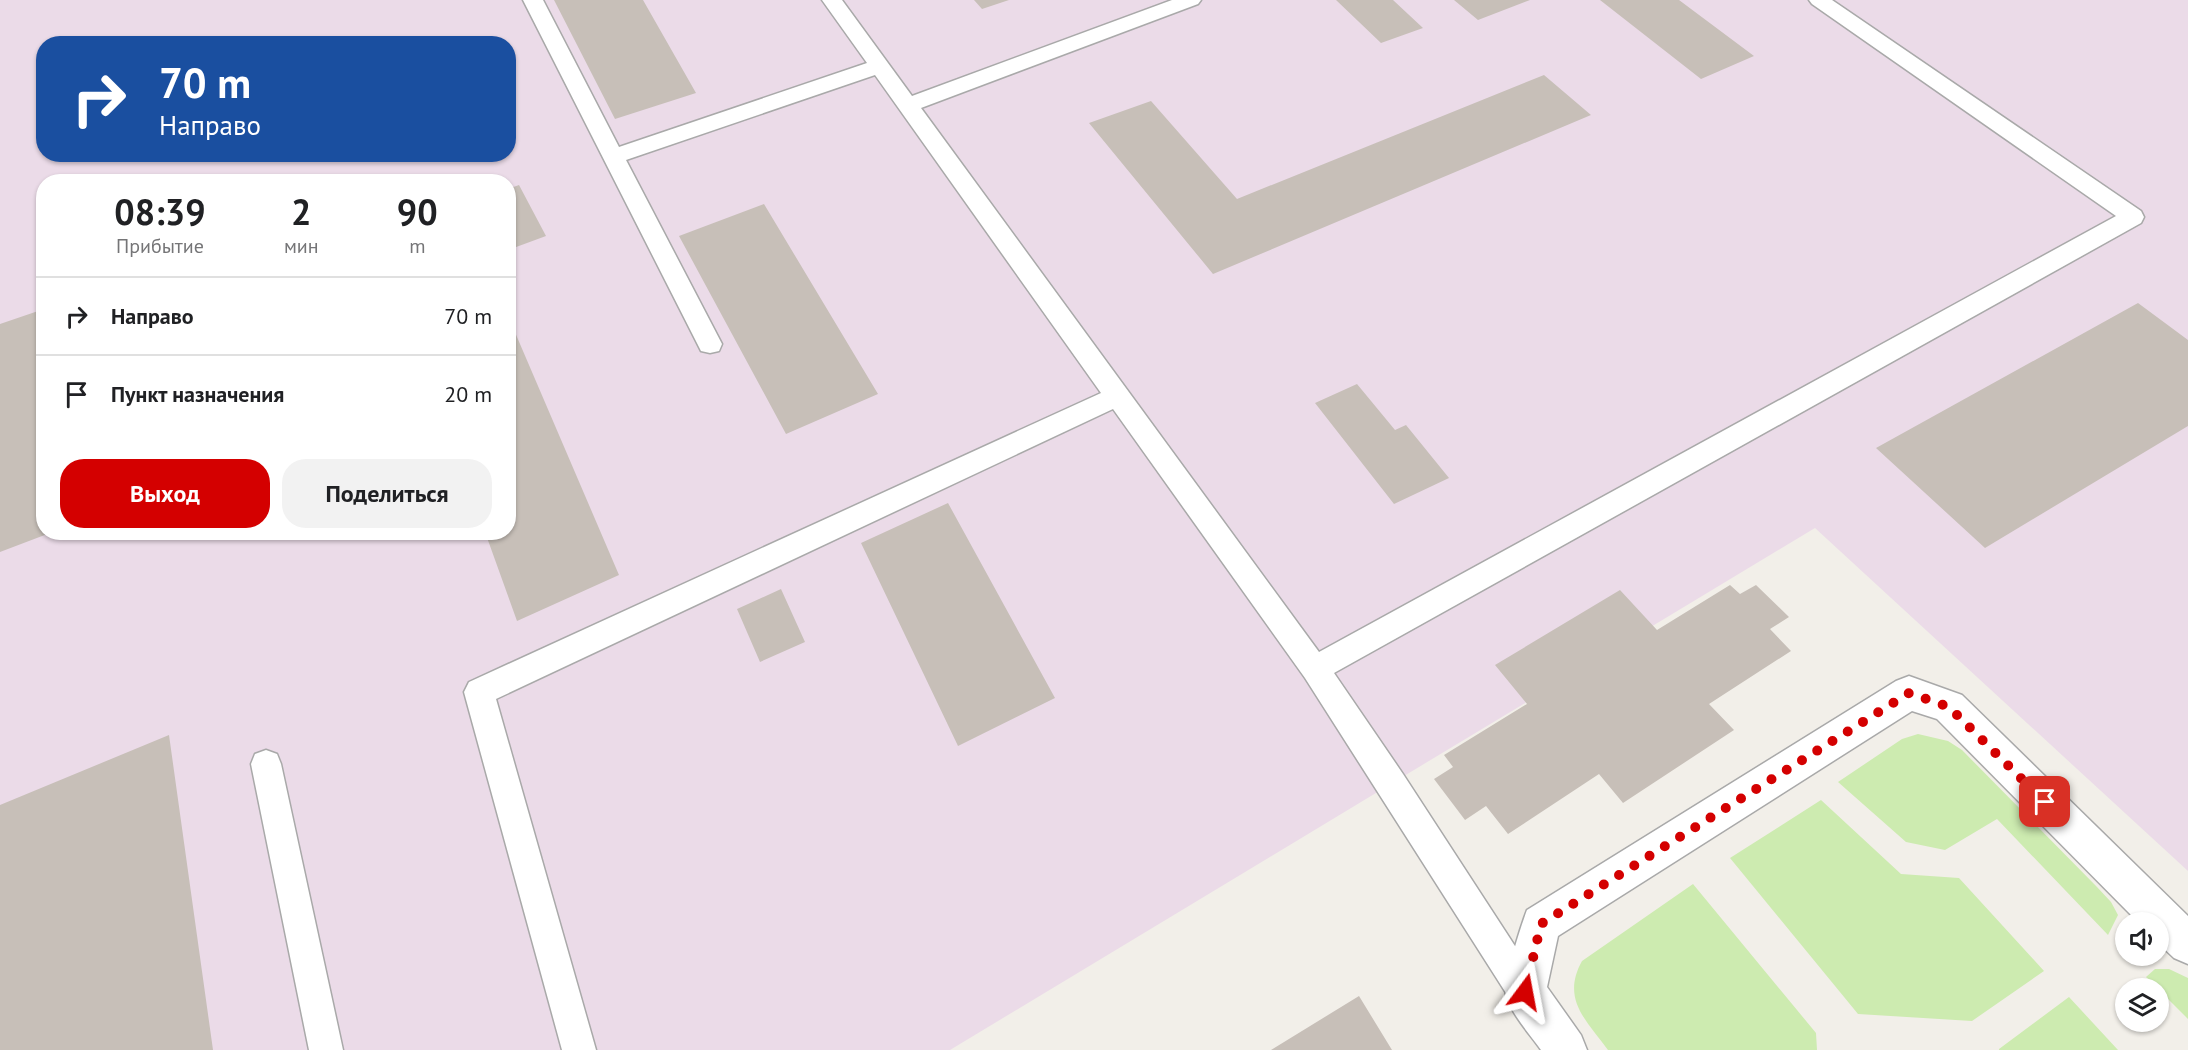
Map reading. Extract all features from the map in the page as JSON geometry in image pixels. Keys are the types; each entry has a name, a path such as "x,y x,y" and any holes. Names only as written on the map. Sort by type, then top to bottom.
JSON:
{"street":[{"path":"1566,1050 1525,992 1541,924 1909,693 1949,707 2188,944"}],"lane":[{"path":"533,0 710,344"},
{"path":"832,0 1315,669 1392,784 1525,992"},
{"path":"908,105 1191,0"},
{"path":"1315,669 2133,217 1819,0"},
{"path":"613,157 880,66"},
{"path":"579,1050 479,692 1118,396"},
{"path":"266,764 326,1050"}],"shaded area":[{"path":"0,0 2188,0 2188,871 1815,528 950,1050 0,1050"}],"green space":[{"path":"1918,734 1948,741 1962,750 2111,902 2116,912 2108,935 1997,819 1945,850 1906,842 1838,782 1902,739"},
{"path":"1821,800 1901,874 1959,878 2044,971 1972,1021 1858,1014 1730,858"},
{"path":"1693,884 1816,1033 1817,1050 1608,1050 1592,1029 1575,998 1576,975 1582,961"},
{"path":"2155,969 2169,969 2188,978 2188,1019 2169,1000 2169,978 2146,977"},
{"path":"2069,997 2118,1050 1999,1050 1999,1049"}],"building":[{"path":"554,0 643,0 696,93 615,119"},
{"path":"974,0 1009,0 982,9"},
{"path":"1336,0 1393,0 1423,28 1381,43"},
{"path":"1454,0 1530,0 1478,20"},
{"path":"1600,0 1679,0 1754,56 1701,79"},
{"path":"1544,75 1591,115 1213,274 1089,123 1151,101 1237,199"},
{"path":"519,185 546,236 516,247 516,186"},
{"path":"764,204 878,394 786,434 679,236"},
{"path":"2138,303 2188,340 2188,426 1985,548 1876,448"},
{"path":"36,312 36,538 0,552 0,324"},
{"path":"516,335 619,575 517,621 488,540 516,540"},
{"path":"1357,384 1395,430 1406,425 1449,478 1394,504 1315,403"},
{"path":"948,503 1055,698 958,746 861,543"},
{"path":"1730,585 1740,594 1756,585 1789,617 1770,629 1791,651 1709,704 1734,730 1623,803 1599,774 1508,834 1486,806 1465,820 1434,779 1453,767 1444,755 1527,704 1495,665 1620,590 1657,630"},
{"path":"781,589 805,642 760,662 737,609"},
{"path":"169,735 213,1050 0,1050 0,805"},
{"path":"1359,996 1392,1050 1271,1050"}],"route":[{"path":"1525,992 1541,924 1909,693 1949,707 2045,802"}]}
